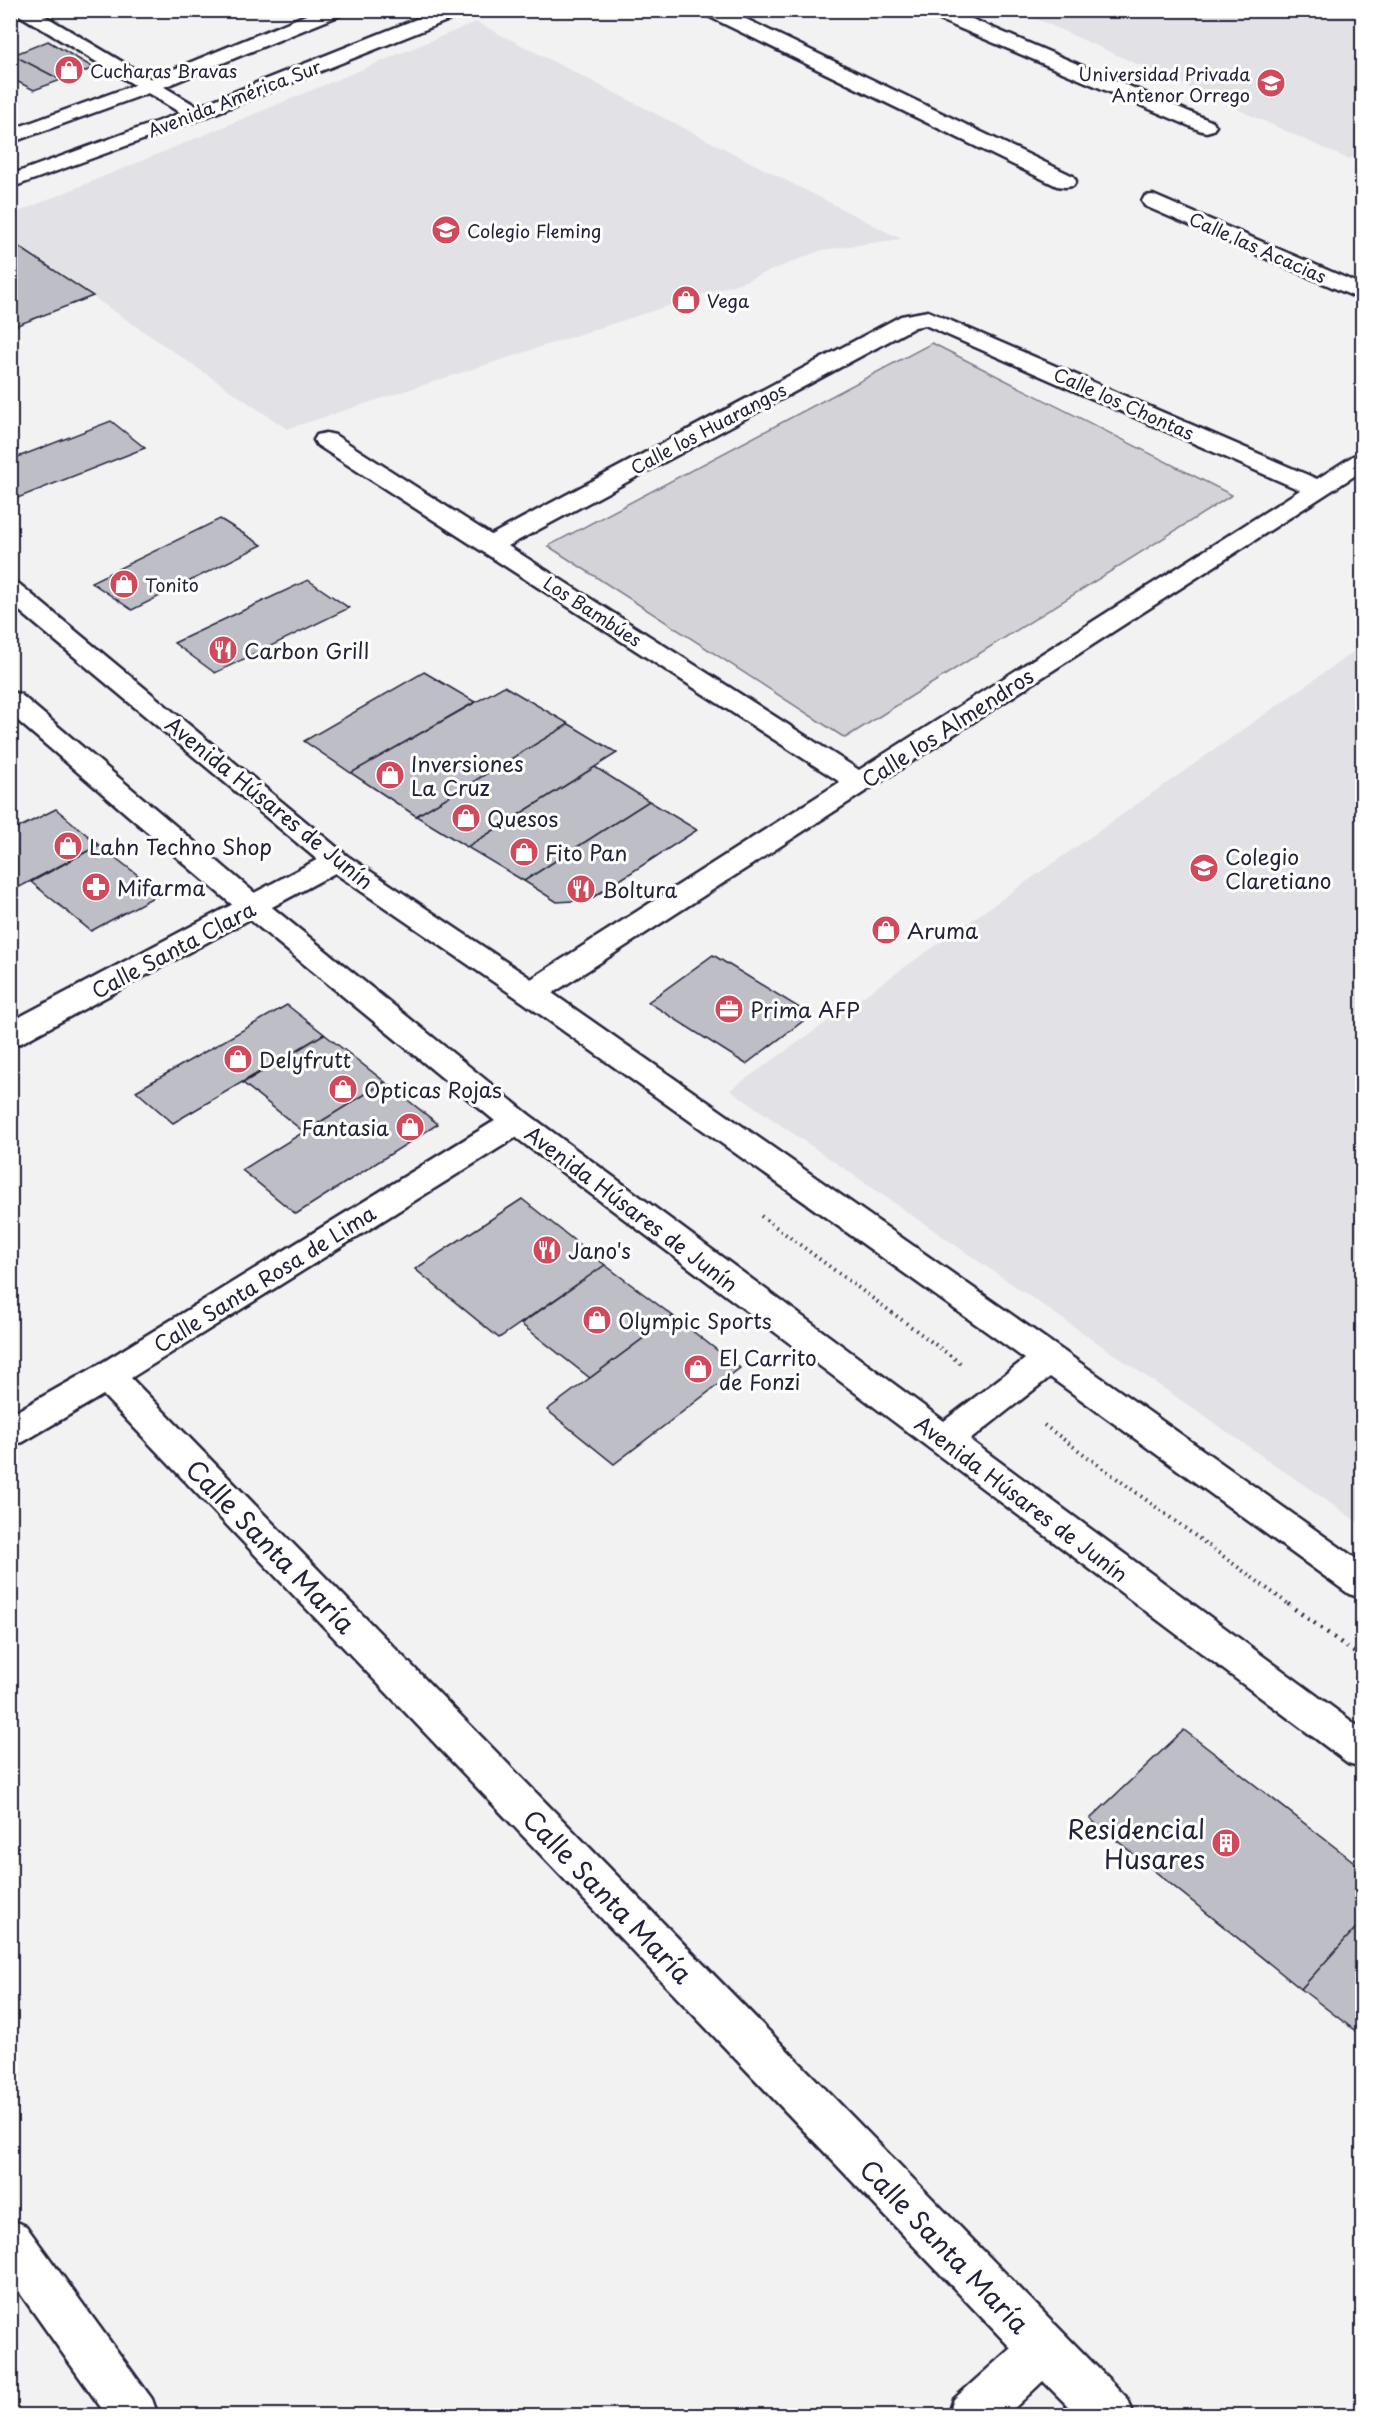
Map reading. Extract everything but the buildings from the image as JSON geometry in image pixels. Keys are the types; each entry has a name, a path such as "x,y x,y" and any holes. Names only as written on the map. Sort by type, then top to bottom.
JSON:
{"street":[{"path":"20,10 196,114"},
{"name":"Avenida América Sur","path":"10,137 147,87 336,10"},
{"name":"Avenida América Sur","path":"10,182 196,114 457,10"},
{"path":"711,10 1065,181"},
{"path":"933,10 1206,126"},
{"name":"Calle las Acacias","path":"1154,201 1362,293"},
{"name":"Calle los Chontas","path":"928,318 1319,489"},
{"name":"Calle los Huarangos","path":"490,545 909,321 928,318"},
{"name":"Los Bambúes","path":"326,440 860,783"},
{"name":"Calle los Almendros","path":"531,993 1362,461"},
{"name":"Avenida Húsares de Junín","path":"10,589 336,861 531,993 1050,1359 1362,1584"},
{"name":"Avenida Húsares de Junín","path":"10,700 253,907 517,1122 1362,1751"},
{"name":"Calle Santa Clara","path":"10,1036 336,861"},
{"name":"Calle Santa Rosa de Lima","path":"10,1432 107,1376 517,1122"},
{"path":"944,1440 1050,1359"},
{"name":"Calle Santa María","path":"107,1376 1044,2349 1112,2415"},
{"path":"10,2241 135,2415"},
{"path":"971,2415 1044,2349"}],"shaded area":[{"name":"Universidad Privada Antenor Orrego","path":"1019,11 1362,11 1362,155 1348,159"},
{"name":"Colegio Fleming","path":"476,22 901,239 822,250 745,281 287,429 11,241 11,215"},
{"path":"932,343 1232,495 845,738 548,546"},
{"name":"Colegio Claretiano","path":"1362,646 1362,1525 730,1090"}],"place":[{"name":"Cucharas Bravas","path":"69,70"},
{"name":"Universidad Privada Antenor Orrego","path":"1271,83"},
{"name":"Colegio Fleming","path":"446,230"},
{"name":"Vega","path":"686,300"},
{"name":"Tonito","path":"124,584"},
{"name":"Carbon Grill","path":"223,650"},
{"name":"Inversiones La Cruz","path":"390,775"},
{"name":"Quesos","path":"466,818"},
{"name":"Lahn Techno Shop","path":"68,846"},
{"name":"Fito Pan","path":"524,852"},
{"name":"Colegio Claretiano","path":"1204,868"},
{"name":"Mifarma","path":"96,887"},
{"name":"Boltura","path":"581,889"},
{"name":"Aruma","path":"886,930"},
{"name":"Prima AFP","path":"729,1009"},
{"name":"Delyfrutt","path":"238,1059"},
{"name":"Opticas Rojas","path":"343,1089"},
{"name":"Fantasia","path":"410,1127"},
{"name":"Jano's","path":"547,1250"},
{"name":"Olympic Sports","path":"597,1320"},
{"name":"El Carrito de Fonzi","path":"698,1369"},
{"name":"Residencial Husares","path":"1226,1843"}]}
